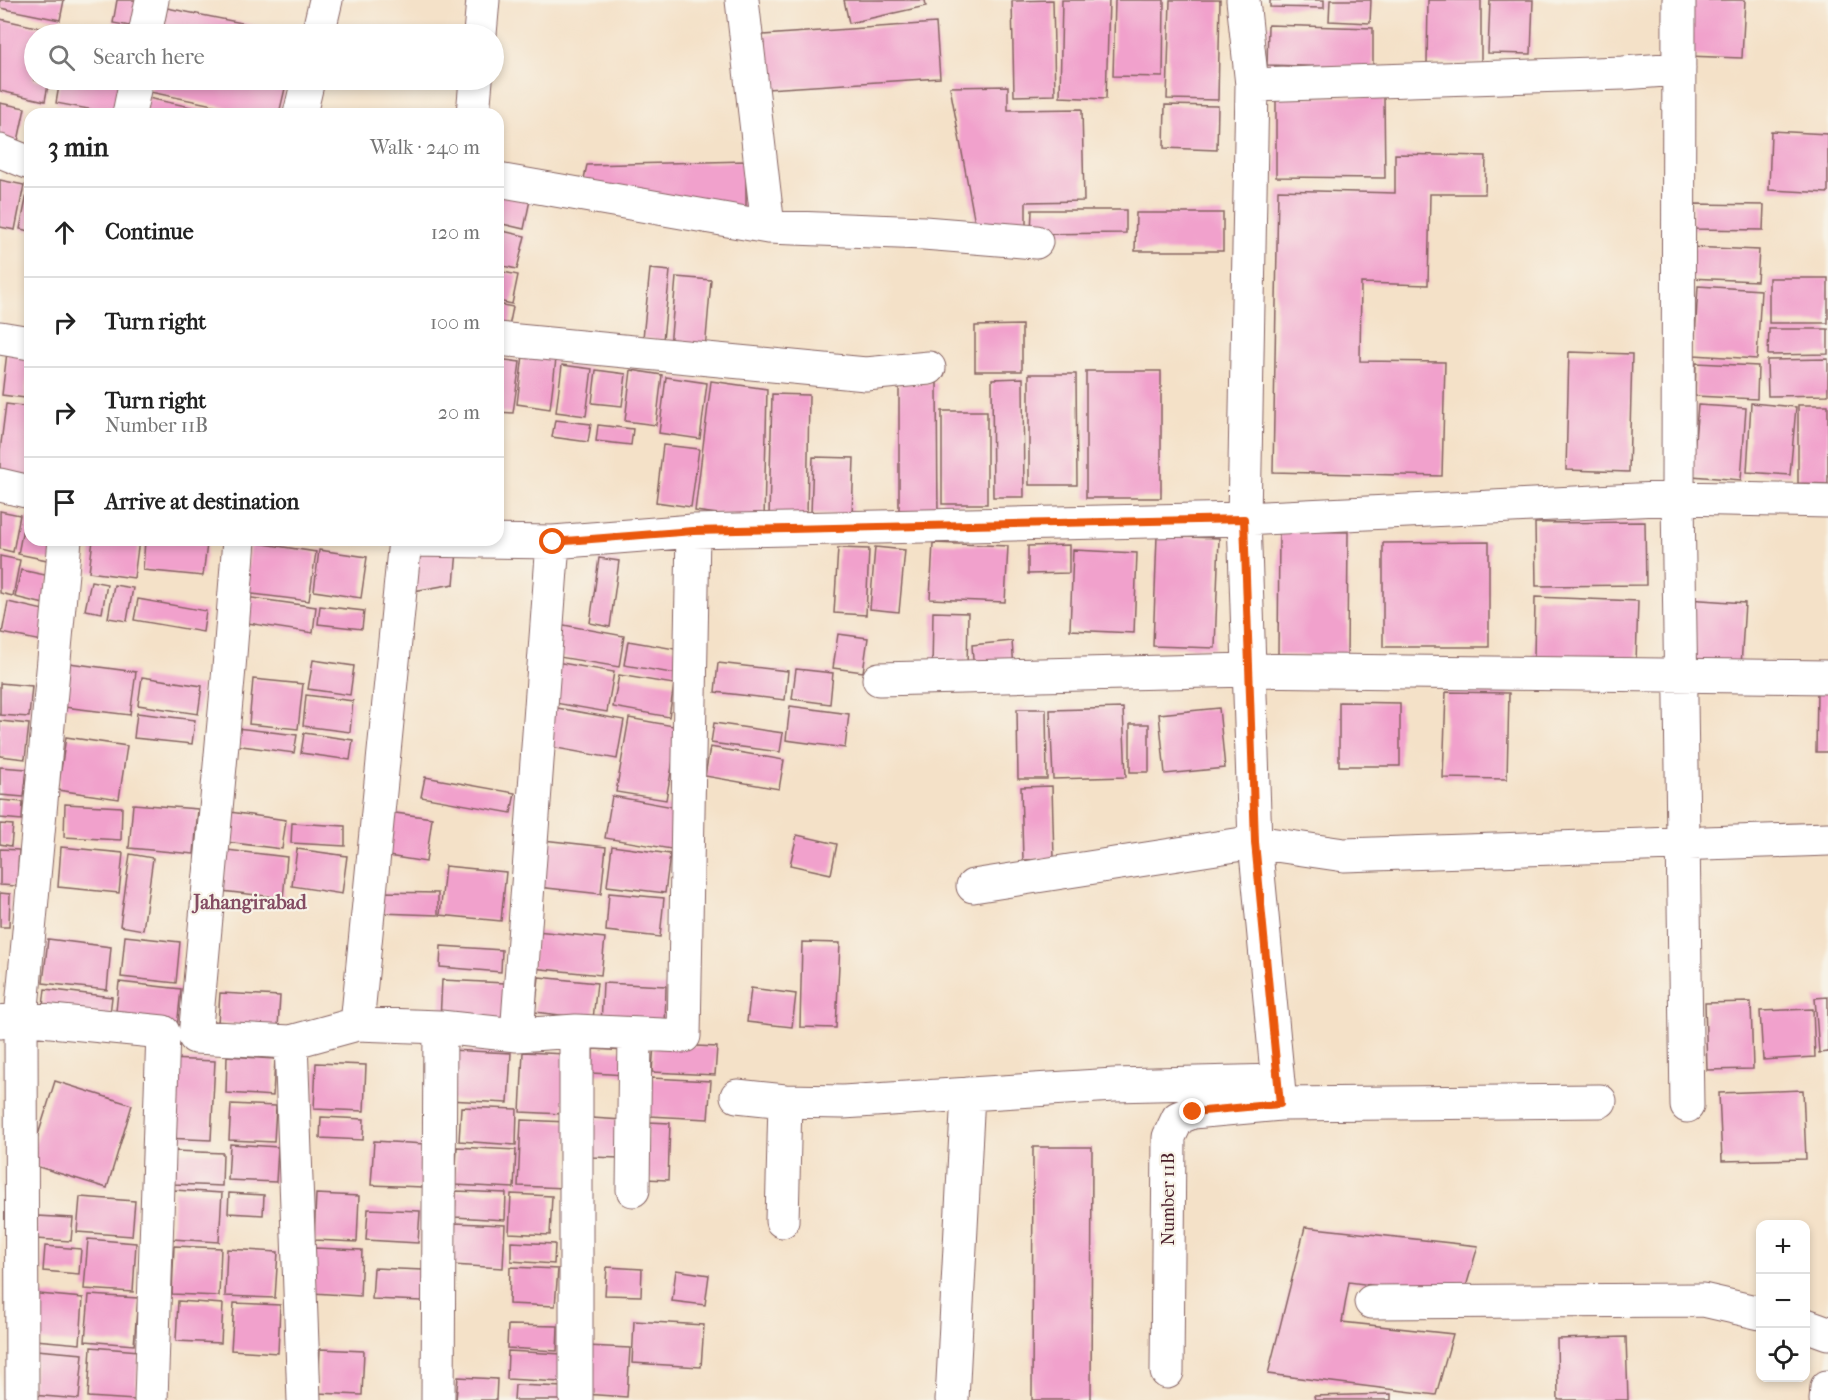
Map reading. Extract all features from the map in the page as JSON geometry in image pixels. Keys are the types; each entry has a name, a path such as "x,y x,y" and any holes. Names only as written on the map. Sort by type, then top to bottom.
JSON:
{"street":[{"path":"147,24 152,0"},
{"path":"320,24 326,0"},
{"path":"481,24 483,0"},
{"path":"742,0 768,227"},
{"path":"1243,0 1252,85 1244,519 1255,842 1279,1093"},
{"path":"1679,0 1678,498 1687,1106"},
{"path":"1252,85 1623,73 1679,69"},
{"path":"130,108 134,90"},
{"path":"301,108 306,90"},
{"path":"474,108 475,90"},
{"path":"0,151 24,160"},
{"path":"504,181 768,227 924,233 1036,242"},
{"path":"0,338 24,342"},
{"path":"504,340 866,374 929,368"},
{"path":"0,485 24,491"},
{"path":"504,541 553,542 693,531 1244,519 1678,498 1828,501"},
{"path":"239,546 230,668 195,1037 291,1042 357,1024 516,1035 576,1031 684,1036 693,531"},
{"path":"516,1035 553,542"},
{"path":"22,1400 10,1020 64,546"},
{"path":"357,1024 404,546"},
{"path":"879,679 1249,670 1828,677"},
{"path":"973,886 1255,842 1344,855 1828,839"},
{"path":"10,1020 163,1032 151,1400"},
{"path":"438,1400 440,1028"},
{"path":"576,1031 576,1400"},
{"path":"633,1190 635,1034"},
{"path":"291,1042 304,1400"},
{"path":"736,1096 785,1101 843,1102 1114,1085 1279,1093 1600,1101"},
{"name":"Number 11B","path":"1167,1372 1169,1137 1178,1118 1193,1112 1279,1093"},
{"path":"952,1400 968,1094"},
{"path":"782,1221 785,1101"},
{"path":"1371,1302 1703,1300 1756,1312"},
{"path":"1810,1326 1828,1333"}],"building":[{"path":"0,0 64,0 60,20 0,8"},
{"path":"117,0 140,0 136,24 113,23"},
{"path":"844,0 925,0 926,6 849,23"},
{"path":"1053,0 1055,95 1014,96 1012,1"},
{"path":"1062,0 1109,0 1106,99 1060,97"},
{"path":"1115,0 1164,0 1163,77 1113,76"},
{"path":"1170,0 1220,0 1218,100 1167,99"},
{"path":"1270,0 1324,0 1324,8 1270,7"},
{"path":"1330,0 1371,0 1370,23 1329,21"},
{"path":"1428,0 1481,0 1481,63 1427,63"},
{"path":"1490,0 1533,0 1531,54 1488,53"},
{"path":"1689,0 1745,0 1742,58 1687,56"},
{"path":"167,8 246,24 164,24"},
{"path":"0,19 24,24 24,90 47,90 45,101 0,91"},
{"path":"936,23 940,78 767,89 763,35"},
{"path":"1268,25 1373,28 1373,68 1267,65"},
{"path":"1008,86 1008,110 1082,109 1084,201 1026,202 1026,227 976,229 950,87"},
{"path":"58,90 120,90 116,108 83,108 56,103"},
{"path":"150,90 285,90 280,108 227,108 150,92"},
{"path":"1276,97 1384,97 1385,178 1276,177"},
{"path":"148,98 196,108 146,108"},
{"path":"0,103 25,108 17,146 0,142"},
{"path":"1165,105 1218,106 1217,150 1164,148"},
{"path":"1771,131 1828,134 1828,193 1769,190"},
{"path":"1395,154 1486,156 1485,194 1430,194 1428,285 1361,283 1360,361 1445,362 1442,476 1273,472 1278,190 1395,193"},
{"path":"746,161 746,211 583,183 587,165"},
{"path":"0,180 24,185 15,230 0,227"},
{"path":"504,195 530,200 524,229 504,224"},
{"path":"1693,204 1764,205 1763,230 1692,229"},
{"path":"24,209 24,230 20,229"},
{"path":"1032,210 1126,210 1126,233 1031,234"},
{"path":"1136,213 1223,213 1223,251 1135,251"},
{"path":"504,231 525,236 517,269 504,266"},
{"path":"1689,247 1759,250 1757,281 1688,278"},
{"path":"650,269 670,271 663,340 643,338"},
{"path":"504,272 518,275 512,304 504,302"},
{"path":"676,277 711,280 705,350 670,347"},
{"path":"1769,278 1828,278 1828,323 1769,323"},
{"path":"1698,286 1761,290 1757,359 1694,355"},
{"path":"504,305 513,307 508,332 504,331"},
{"path":"1022,325 1022,371 975,371 975,326"},
{"path":"1769,329 1828,329 1828,354 1768,355"},
{"path":"7,352 24,354 24,398 2,395"},
{"path":"1569,352 1632,354 1629,472 1566,470"},
{"path":"523,355 556,359 550,409 517,404"},
{"path":"1828,359 1828,395 1768,396 1767,360"},
{"path":"504,360 520,362 513,413 504,412"},
{"path":"1696,363 1758,366 1757,399 1695,396"},
{"path":"562,365 592,369 586,416 556,412"},
{"path":"596,370 626,374 622,406 592,403"},
{"path":"631,370 662,375 656,425 625,421"},
{"path":"1086,371 1161,371 1161,498 1086,498"},
{"path":"1029,374 1076,374 1077,485 1029,485"},
{"path":"666,377 707,383 700,439 659,433"},
{"path":"1023,378 1024,497 993,497 992,379"},
{"path":"711,381 767,389 764,520 695,511"},
{"path":"899,383 937,383 938,519 899,519"},
{"path":"772,394 809,395 807,519 769,517"},
{"path":"1751,403 1796,407 1790,475 1747,472"},
{"path":"6,404 24,406 24,476 0,473 0,451"},
{"path":"1698,405 1746,408 1741,480 1692,476"},
{"path":"1798,405 1828,405 1828,484 1798,483"},
{"path":"942,411 987,411 987,504 942,504"},
{"path":"555,420 591,424 588,442 552,437"},
{"path":"598,425 633,429 631,445 596,441"},
{"path":"663,445 699,449 691,507 656,502"},
{"path":"813,457 854,458 852,516 811,514"},
{"path":"0,511 20,515 13,552 0,549"},
{"path":"1645,522 1646,585 1536,586 1535,523"},
{"path":"24,523 24,546 56,546 52,561 18,554"},
{"path":"1279,531 1348,532 1347,656 1278,655"},
{"path":"1157,536 1219,538 1215,648 1153,646"},
{"path":"1489,542 1489,647 1383,647 1383,543"},
{"path":"933,543 1008,546 1005,602 930,599"},
{"path":"1069,545 1069,573 1028,574 1028,546"},
{"path":"92,546 138,546 134,578 89,572"},
{"path":"145,546 207,546 203,576 143,570"},
{"path":"250,546 277,546 316,552 309,601 244,593"},
{"path":"875,547 905,550 899,612 870,609"},
{"path":"415,548 457,551 454,584 413,591"},
{"path":"838,548 869,549 866,615 834,613"},
{"path":"319,550 367,557 361,598 314,591"},
{"path":"1073,550 1137,553 1134,633 1070,630"},
{"path":"0,556 20,560 13,596 0,593"},
{"path":"599,558 619,561 610,627 590,623"},
{"path":"21,570 50,576 44,604 15,597"},
{"path":"91,581 107,584 102,613 85,610"},
{"path":"114,585 133,588 127,621 108,618"},
{"path":"245,597 316,607 313,633 241,622"},
{"path":"1535,597 1638,601 1636,662 1534,659"},
{"path":"138,599 206,611 203,632 134,620"},
{"path":"1687,599 1745,603 1741,666 1683,662"},
{"path":"8,602 48,611 42,641 2,633"},
{"path":"320,606 364,611 362,629 318,624"},
{"path":"933,612 968,613 967,671 932,670"},
{"path":"553,623 624,636 619,667 547,655"},
{"path":"838,634 868,638 863,672 833,668"},
{"path":"628,641 681,650 677,674 624,665"},
{"path":"1012,641 1014,669 974,673 972,645"},
{"path":"313,660 354,666 350,695 308,689"},
{"path":"556,662 614,672 607,712 549,702"},
{"path":"69,663 136,672 130,715 64,707"},
{"path":"718,663 788,671 785,700 715,692"},
{"path":"796,669 833,673 830,704 792,699"},
{"path":"619,675 674,684 669,717 613,707"},
{"path":"142,677 202,686 198,714 138,705"},
{"path":"253,679 303,684 298,729 249,724"},
{"path":"0,683 32,686 29,717 0,715"},
{"path":"1817,691 1828,691 1828,752 1816,752"},
{"path":"1446,692 1509,693 1507,779 1443,778"},
{"path":"306,695 353,701 350,732 303,726"},
{"path":"1339,702 1400,703 1400,766 1339,766"},
{"path":"790,706 849,714 845,748 786,740"},
{"path":"552,707 624,720 617,759 545,746"},
{"path":"1123,708 1126,777 1053,779 1050,710"},
{"path":"1219,708 1225,768 1165,774 1159,714"},
{"path":"1017,709 1046,709 1047,779 1018,779"},
{"path":"137,713 195,720 192,744 134,738"},
{"path":"629,718 679,727 666,800 616,792"},
{"path":"0,721 29,724 25,759 0,756"},
{"path":"714,723 783,733 780,752 711,743"},
{"path":"1130,724 1149,724 1149,772 1130,772"},
{"path":"236,728 297,735 294,753 234,745"},
{"path":"304,733 353,740 350,760 301,753"},
{"path":"66,737 127,746 119,799 58,790"},
{"path":"710,747 784,760 779,789 705,776"},
{"path":"0,767 27,769 24,797 0,795"},
{"path":"425,777 515,793 511,813 421,797"},
{"path":"1052,786 1054,859 1023,860 1021,787"},
{"path":"612,796 679,808 671,849 605,838"},
{"path":"0,800 23,802 22,820 0,818"},
{"path":"65,804 122,807 121,840 64,837"},
{"path":"133,804 198,809 194,854 129,848"},
{"path":"230,812 286,820 282,849 226,842"},
{"path":"388,812 432,818 426,862 382,855"},
{"path":"292,823 345,826 345,846 291,843"},
{"path":"0,824 13,825 11,846 0,844"},
{"path":"797,835 837,844 831,874 790,865"},
{"path":"543,840 606,847 601,894 538,887"},
{"path":"612,846 670,854 665,893 607,886"},
{"path":"61,847 123,853 119,893 58,887"},
{"path":"0,849 19,850 17,886 0,885"},
{"path":"297,849 347,856 342,894 292,886"},
{"path":"227,850 287,857 283,898 222,891"},
{"path":"130,854 153,858 143,930 120,926"},
{"path":"445,866 506,872 501,921 440,915"},
{"path":"380,892 438,893 438,915 379,913"},
{"path":"0,893 10,894 9,927 0,927"},
{"path":"609,893 664,898 660,937 606,931"},
{"path":"536,931 605,938 601,975 532,968"},
{"path":"125,936 180,942 176,983 121,977"},
{"path":"48,939 111,947 107,990 43,983"},
{"path":"802,942 840,943 836,1028 800,1027"},
{"path":"441,946 502,950 501,972 440,967"},
{"path":"539,977 597,983 593,1019 535,1012"},
{"path":"442,980 505,983 503,1024 440,1021"},
{"path":"119,982 181,989 177,1028 115,1021"},
{"path":"603,983 666,986 665,1029 601,1026"},
{"path":"751,988 796,994 792,1027 747,1022"},
{"path":"45,989 112,997 109,1023 42,1015"},
{"path":"220,993 280,996 278,1027 218,1023"},
{"path":"1828,997 1828,1052 1819,1053 1815,998"},
{"path":"1751,1002 1753,1069 1707,1070 1705,1003"},
{"path":"1813,1009 1815,1057 1763,1060 1760,1011"},
{"path":"654,1044 717,1047 715,1075 652,1072"},
{"path":"593,1049 627,1051 626,1075 592,1073"},
{"path":"450,1050 511,1053 508,1103 447,1100"},
{"path":"523,1052 566,1054 563,1114 520,1112"},
{"path":"227,1056 275,1059 273,1096 226,1093"},
{"path":"168,1059 215,1061 211,1140 164,1138"},
{"path":"316,1063 366,1065 364,1111 314,1109"},
{"path":"651,1078 711,1081 708,1119 649,1116"},
{"path":"55,1081 132,1105 107,1188 29,1164"},
{"path":"1803,1090 1806,1159 1722,1161 1719,1093"},
{"path":"231,1104 276,1106 274,1142 229,1140"},
{"path":"461,1107 517,1109 516,1145 459,1141"},
{"path":"321,1117 364,1119 363,1140 320,1138"},
{"path":"592,1118 622,1120 620,1158 591,1157"},
{"path":"521,1120 568,1122 565,1188 518,1186"},
{"path":"648,1122 670,1123 668,1180 645,1179"},
{"path":"374,1141 425,1144 423,1187 371,1185"},
{"path":"230,1144 278,1147 276,1182 228,1180"},
{"path":"457,1147 516,1150 514,1188 455,1185"},
{"path":"1033,1147 1092,1147 1091,1400 1032,1400"},
{"path":"175,1151 223,1153 222,1186 173,1184"},
{"path":"174,1190 222,1193 219,1242 172,1239"},
{"path":"456,1191 506,1193 505,1220 455,1217"},
{"path":"229,1193 264,1195 263,1215 228,1213"},
{"path":"316,1194 359,1196 357,1242 314,1240"},
{"path":"511,1194 552,1196 550,1235 509,1233"},
{"path":"80,1197 135,1201 132,1236 77,1232"},
{"path":"368,1209 420,1211 418,1243 366,1240"},
{"path":"37,1216 73,1218 71,1241 35,1239"},
{"path":"454,1223 505,1225 503,1268 452,1265"},
{"path":"1305,1227 1478,1246 1463,1297 1349,1282 1342,1322 1453,1334 1436,1395 1268,1374"},
{"path":"88,1239 136,1243 133,1292 84,1289"},
{"path":"511,1242 555,1244 554,1264 511,1261"},
{"path":"45,1246 81,1249 79,1274 43,1271"},
{"path":"174,1246 221,1248 219,1296 172,1294"},
{"path":"315,1248 362,1250 360,1296 313,1293"},
{"path":"227,1249 278,1252 275,1298 225,1296"},
{"path":"510,1267 558,1269 555,1306 509,1304"},
{"path":"607,1267 642,1269 641,1296 605,1295"},
{"path":"374,1268 423,1270 422,1301 372,1299"},
{"path":"676,1270 709,1275 705,1305 672,1301"},
{"path":"28,1293 83,1298 80,1344 24,1339"},
{"path":"89,1295 138,1298 134,1345 85,1341"},
{"path":"178,1301 223,1304 221,1343 176,1341"},
{"path":"234,1303 280,1305 278,1353 231,1350"},
{"path":"634,1321 704,1325 701,1367 632,1363"},
{"path":"508,1325 558,1326 557,1351 507,1348"},
{"path":"1626,1337 1628,1400 1558,1400 1557,1339"},
{"path":"586,1346 630,1348 627,1397 584,1394"},
{"path":"91,1347 139,1351 135,1400 88,1397"},
{"path":"320,1349 364,1351 362,1395 318,1393"},
{"path":"36,1350 83,1354 79,1399 32,1395"},
{"path":"508,1351 562,1354 561,1382 507,1379"},
{"path":"458,1377 497,1379 496,1400 456,1400"},
{"path":"515,1385 564,1387 563,1400 514,1400"},
{"path":"1391,1394 1391,1400 1315,1400 1314,1396"}],"district":[{"name":"Jahangirabad","path":"250,902"}],"route":[{"path":"553,542 693,531 1244,519 1255,842 1280,1104 1193,1112"}]}
